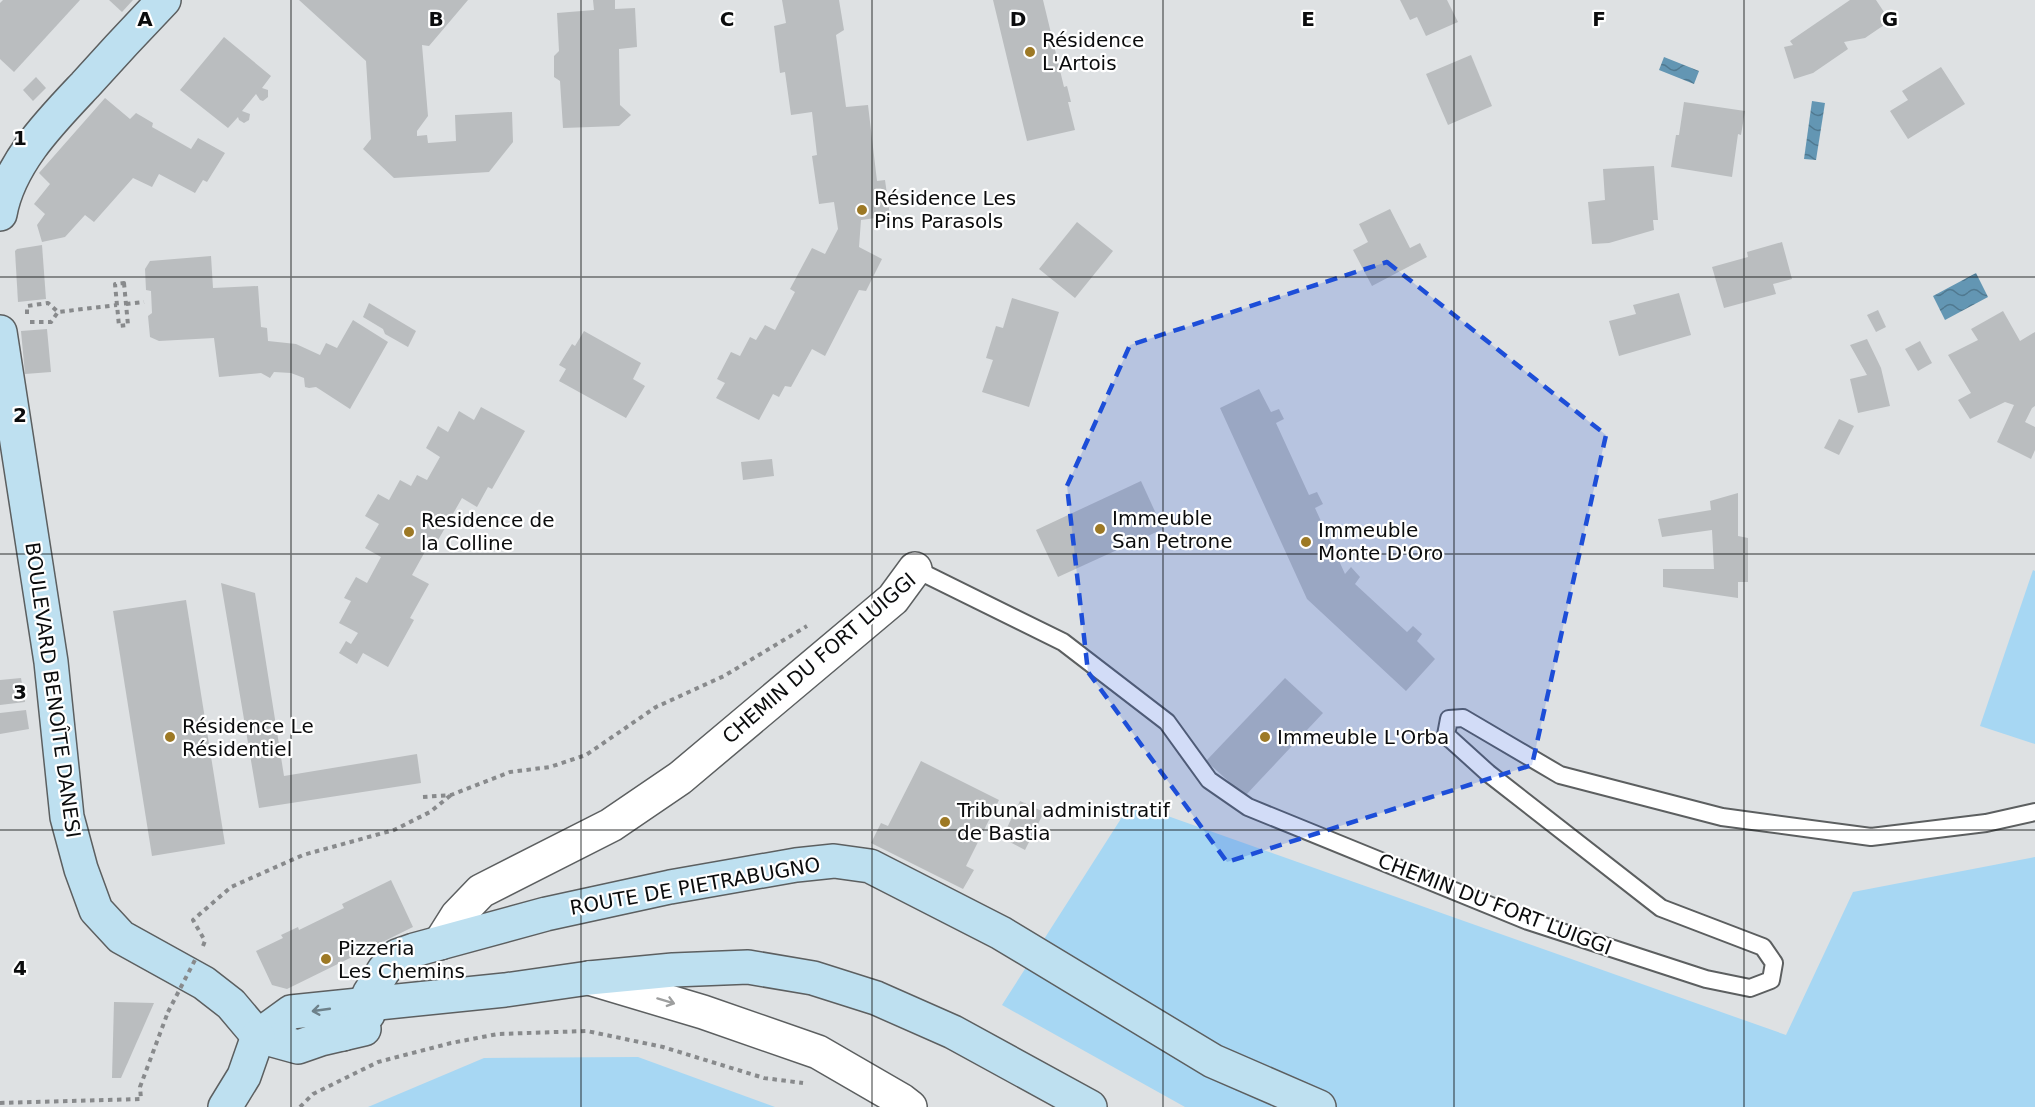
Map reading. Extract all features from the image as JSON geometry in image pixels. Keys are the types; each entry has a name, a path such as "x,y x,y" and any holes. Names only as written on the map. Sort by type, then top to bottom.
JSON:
{"main road":[{"path":"0,214 2,202 25,154 53,119 164,0"},
{"name":"BOULEVARD BENOÎTE DANESI","path":"0,332 51,662 67,817 88,889 96,910 121,937 204,982 231,1004 258,1036"},
{"name":"ROUTE DE PIETRABUGNO","path":"343,1034 368,1014 369,994 384,970 397,956 546,914 670,887 796,865 834,861 870,866 1001,933 1213,1061 1319,1107"},
{"path":"225,1107 244,1076 258,1036 291,1012 505,990 590,978 748,967 813,978 876,998 953,1032 1090,1107"},
{"path":"258,1036 298,1047 343,1034 430,1015 505,990"}],"street":[{"name":"CHEMIN DU FORT LUIGGI","path":"440,943 457,915 481,891 611,825 680,778 893,599 915,569"},
{"path":"702,969 703,1012"},
{"path":"590,978 703,1012 818,1052 910,1107"}],"lane":[{"name":"CHEMIN DU FORT LUIGGI","path":"915,569 1063,642 1167,722 1209,780 1248,807 1528,921 1706,979 1750,988 1771,980 1774,963 1763,947 1661,908 1488,773 1446,735 1449,719 1463,718 1560,775 1722,817 1871,837 1986,823 2035,812"}],"path":[{"path":"124,283 128,325 119,326 117,305 115,284 124,283"},
{"path":"126,304 144,302"},
{"path":"58,312 48,303 27,306 28,322 35,324 51,322 58,312 117,305"},
{"path":"423,797 451,795 510,772 550,767 586,755 656,707 724,676 812,623"},
{"path":"0,1103 141,1099 140,1088 168,1012 205,941 193,920 231,887 303,855 394,830 430,812 451,795"},
{"path":"300,1107 313,1094 378,1062 451,1043 498,1034 587,1031 663,1047 764,1078 809,1084 852,1072"}],"highlighted area":[{"path":"1387,262 1606,435 1532,765 1227,862 1088,672 1067,486 1130,345"}],"shaded area":[{"path":"2033,570 2035,571 2035,744 1980,726"},
{"path":"1131,803 1786,1035 1853,892 2035,857 2035,1107 1185,1107 1002,1005"},
{"path":"638,1057 775,1107 368,1107 484,1058"}],"water":[{"path":"1664,57 1699,71 1694,84 1659,70"},
{"path":"1812,101 1825,103 1816,160 1804,159"},
{"path":"1976,273 1988,297 1945,320 1933,296"}],"building":[{"path":"3,0 80,0 14,72 0,59 0,3"},
{"path":"109,0 133,0 122,12"},
{"path":"299,0 468,0 429,46 422,45 428,116 417,131 417,136 427,135 428,143 456,141 455,115 512,112 513,142 489,172 394,178 363,149 371,139 366,61"},
{"path":"593,0 615,0 615,9 635,8 637,47 619,49 620,105 631,115 619,126 563,128 560,81 554,77 554,56 559,51 557,13 594,10"},
{"name":"Résidence Les Pins Parasols","path":"782,0 839,0 844,30 836,35 846,107 868,105 877,181 885,180 890,216 861,220 859,247 882,259 866,291 859,290 825,356 812,349 791,387 785,386 779,397 773,394 759,420 716,398 725,383 717,379 731,352 740,356 750,337 756,340 765,325 775,330 795,292 790,289 812,248 825,254 838,229 834,202 819,204 812,156 817,155 812,112 791,115 785,72 780,73 774,26 786,23"},
{"name":"Résidence L'Artois","path":"993,0 1043,0 1064,87 1067,86 1071,102 1068,102 1075,130 1027,141"},
{"path":"1400,0 1447,0 1458,22 1426,36 1417,17 1410,20"},
{"path":"1850,0 1876,0 1890,21 1865,38 1844,42 1848,49 1813,73 1794,79 1784,47 1793,45 1790,41"},
{"path":"224,37 271,76 262,88 268,90 268,97 263,101 256,94 242,111 250,114 249,120 244,123 238,117 228,128 180,90"},
{"path":"1471,55 1492,106 1448,125 1426,74"},
{"path":"1941,67 1965,104 1908,139 1890,111 1908,100 1902,91"},
{"path":"36,77 46,88 33,101 23,90"},
{"path":"105,98 130,119 136,113 153,123 152,127 191,149 198,138 225,153 207,182 203,180 195,193 159,174 152,187 133,178 94,222 85,215 65,237 42,242 37,225 45,214 34,204 50,184 39,173"},
{"path":"1684,102 1745,111 1741,135 1738,134 1732,177 1671,167"},
{"path":"1654,166 1658,220 1653,220 1654,230 1609,243 1592,244 1588,202 1605,200 1603,169"},
{"path":"1390,209 1410,248 1420,243 1427,257 1372,286 1353,250 1368,242 1359,224"},
{"path":"1077,222 1113,251 1075,298 1039,269"},
{"path":"1782,242 1792,279 1773,284 1776,294 1724,308 1712,267 1748,257 1747,252"},
{"path":"42,245 46,299 18,302 15,251"},
{"path":"211,256 213,288 258,286 261,327 267,328 268,341 296,344 320,355 326,343 337,348 353,320 388,342 350,409 316,387 305,387 304,378 291,373 274,372 270,378 261,373 219,377 214,338 159,341 150,337 148,316 152,313 151,291 146,290 145,269 150,261"},
{"path":"1679,293 1691,335 1619,356 1609,321 1636,314 1633,305"},
{"path":"1012,298 1059,312 1029,407 982,392 993,360 986,358 996,326 1003,328"},
{"path":"369,303 416,331 408,347 385,334 383,329 363,317"},
{"path":"1878,310 1886,327 1876,332 1867,315"},
{"path":"2003,311 2020,341 2035,332 2035,406 2025,422 2035,427 2035,450 2031,459 1997,442 2014,405 2005,402 1970,419 1958,400 1971,393 1948,355 1978,340 1971,329"},
{"path":"47,329 51,372 25,374 21,331"},
{"path":"584,331 641,363 633,379 645,386 626,418 559,381 566,369 559,365 572,344 575,346"},
{"path":"1867,339 1881,368 1890,406 1858,413 1850,379 1867,375 1850,345"},
{"path":"1920,341 1932,363 1918,371 1905,349"},
{"name":"Immeuble Monte D'Oro","path":"1259,389 1271,412 1279,409 1284,419 1276,423 1309,495 1317,492 1323,504 1315,508 1345,574 1351,567 1360,577 1355,584 1407,632 1413,626 1422,634 1417,641 1435,659 1406,691 1307,599 1220,408"},
{"name":"Residence de la Colline","path":"481,407 525,431 492,489 488,487 477,507 462,498 437,542 432,539 412,575 429,584 410,618 414,620 388,667 363,653 357,664 339,653 346,641 351,644 358,633 339,623 351,601 344,598 356,577 367,583 381,557 365,548 379,524 365,516 378,494 389,500 400,480 411,486 417,475 427,480 440,457 426,448 438,426 448,432 459,411 474,420"},
{"path":"1839,419 1854,426 1839,455 1824,448"},
{"path":"772,459 774,476 743,480 741,462"},
{"name":"Immeuble San Petrone","path":"1141,481 1163,529 1058,577 1036,530"},
{"path":"1738,493 1738,536 1748,538 1748,582 1738,582 1738,598 1663,587 1663,569 1714,569 1712,530 1662,537 1658,519 1711,510 1710,501"},
{"path":"221,583 255,593 284,776 417,754 421,783 259,808"},
{"name":"Résidence Le Résidentiel","path":"186,600 225,844 152,856 113,611"},
{"path":"21,678 25,702 0,705 0,680"},
{"name":"Immeuble L'Orba","path":"1285,678 1323,713 1245,796 1206,761"},
{"path":"26,710 29,729 0,734 0,713"},
{"path":"921,761 999,800 966,866 974,870 963,889 871,843 881,823 888,826"},
{"path":"1020,801 1044,812 1025,850 1002,838"},
{"path":"391,880 413,927 287,989 272,985 256,951 283,938 281,935 298,927 299,930 344,908 342,904"},
{"path":"114,1002 154,1003 121,1078 112,1078"}],"place":[{"name":"Résidence L'Artois","path":"1030,52"},
{"name":"Résidence Les Pins Parasols","path":"862,210"},
{"name":"Immeuble San Petrone","path":"1100,529"},
{"name":"Residence de la Colline","path":"409,532"},
{"name":"Immeuble Monte D'Oro","path":"1306,542"},
{"name":"Résidence Le Résidentiel","path":"170,737"},
{"name":"Immeuble L'Orba","path":"1265,737"},
{"name":"Tribunal administratif de Bastia","path":"945,822"},
{"name":"Pizzeria Les Chemins","path":"326,959"}]}
